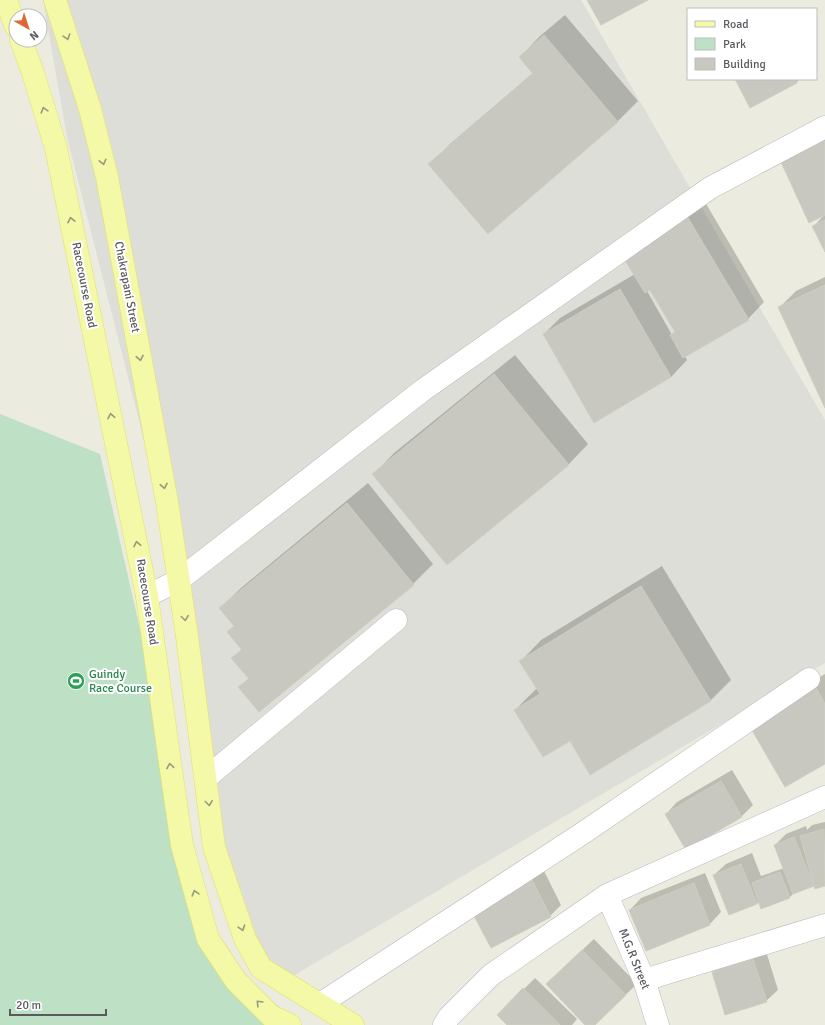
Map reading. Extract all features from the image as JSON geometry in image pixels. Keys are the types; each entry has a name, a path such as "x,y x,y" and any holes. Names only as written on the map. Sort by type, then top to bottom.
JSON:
{"main road":[{"name":"Chakrapani Street","path":"55,0 90,109 107,177 167,502 179,580"},
{"name":"Racecourse Road","path":"24,48 56,148 147,596 182,845 208,939 236,981 271,1016 290,1025"},
{"path":"179,580 214,847 246,939 261,968 353,1025"}],"street":[{"path":"147,596 179,580 423,390 710,188 825,127"},
{"path":"206,778 396,620"},
{"path":"320,1004 580,835 809,679"},
{"path":"444,1025 491,975 607,895 825,797"},
{"name":"M.G.R Street","path":"607,895 644,980 658,1025"},
{"path":"644,980 825,926"}],"shaded area":[{"path":"43,0 581,0 825,420 825,663 281,983 238,934 169,539 67,137 48,29 48,8 44,8"}],"green space":[{"name":"Guindy Race Course","path":"0,414 100,454 204,909 226,958 252,985 302,1025 0,1025"}],"building":[{"path":"587,0 648,0 601,25"},
{"path":"544,35 618,122 488,234 428,164 533,74 519,57"},
{"path":"736,80 795,80 797,83 750,108"},
{"path":"825,141 825,215 809,223 781,162"},
{"path":"688,218 749,320 683,358 670,335 675,332 650,290 645,293 623,257"},
{"path":"825,220 825,252 812,226"},
{"path":"825,285 825,408 778,307"},
{"path":"620,289 671,377 594,423 543,334"},
{"path":"494,374 569,465 447,565 372,474"},
{"path":"347,503 414,585 259,712 238,687 249,679 231,658 242,650 227,632 234,626 219,608"},
{"path":"641,586 711,701 590,775 570,741 543,757 514,710 540,694 519,661"},
{"path":"815,686 825,704 825,764 785,787 749,725"},
{"path":"721,781 742,817 686,850 665,814"},
{"path":"824,829 825,886 815,889 800,836"},
{"path":"794,837 814,886 793,894 774,845"},
{"path":"741,864 757,904 729,915 713,875"},
{"path":"780,872 790,898 761,909 752,883"},
{"path":"532,880 551,917 491,948 472,912"},
{"path":"694,883 710,925 646,951 629,910"},
{"path":"582,950 626,995 595,1025 585,1025 546,984"},
{"path":"753,959 767,1002 725,1015 712,972"},
{"path":"523,988 560,1025 507,1025 497,1015"}],"place":[{"name":"Guindy Race Course","path":"76,681"}]}
